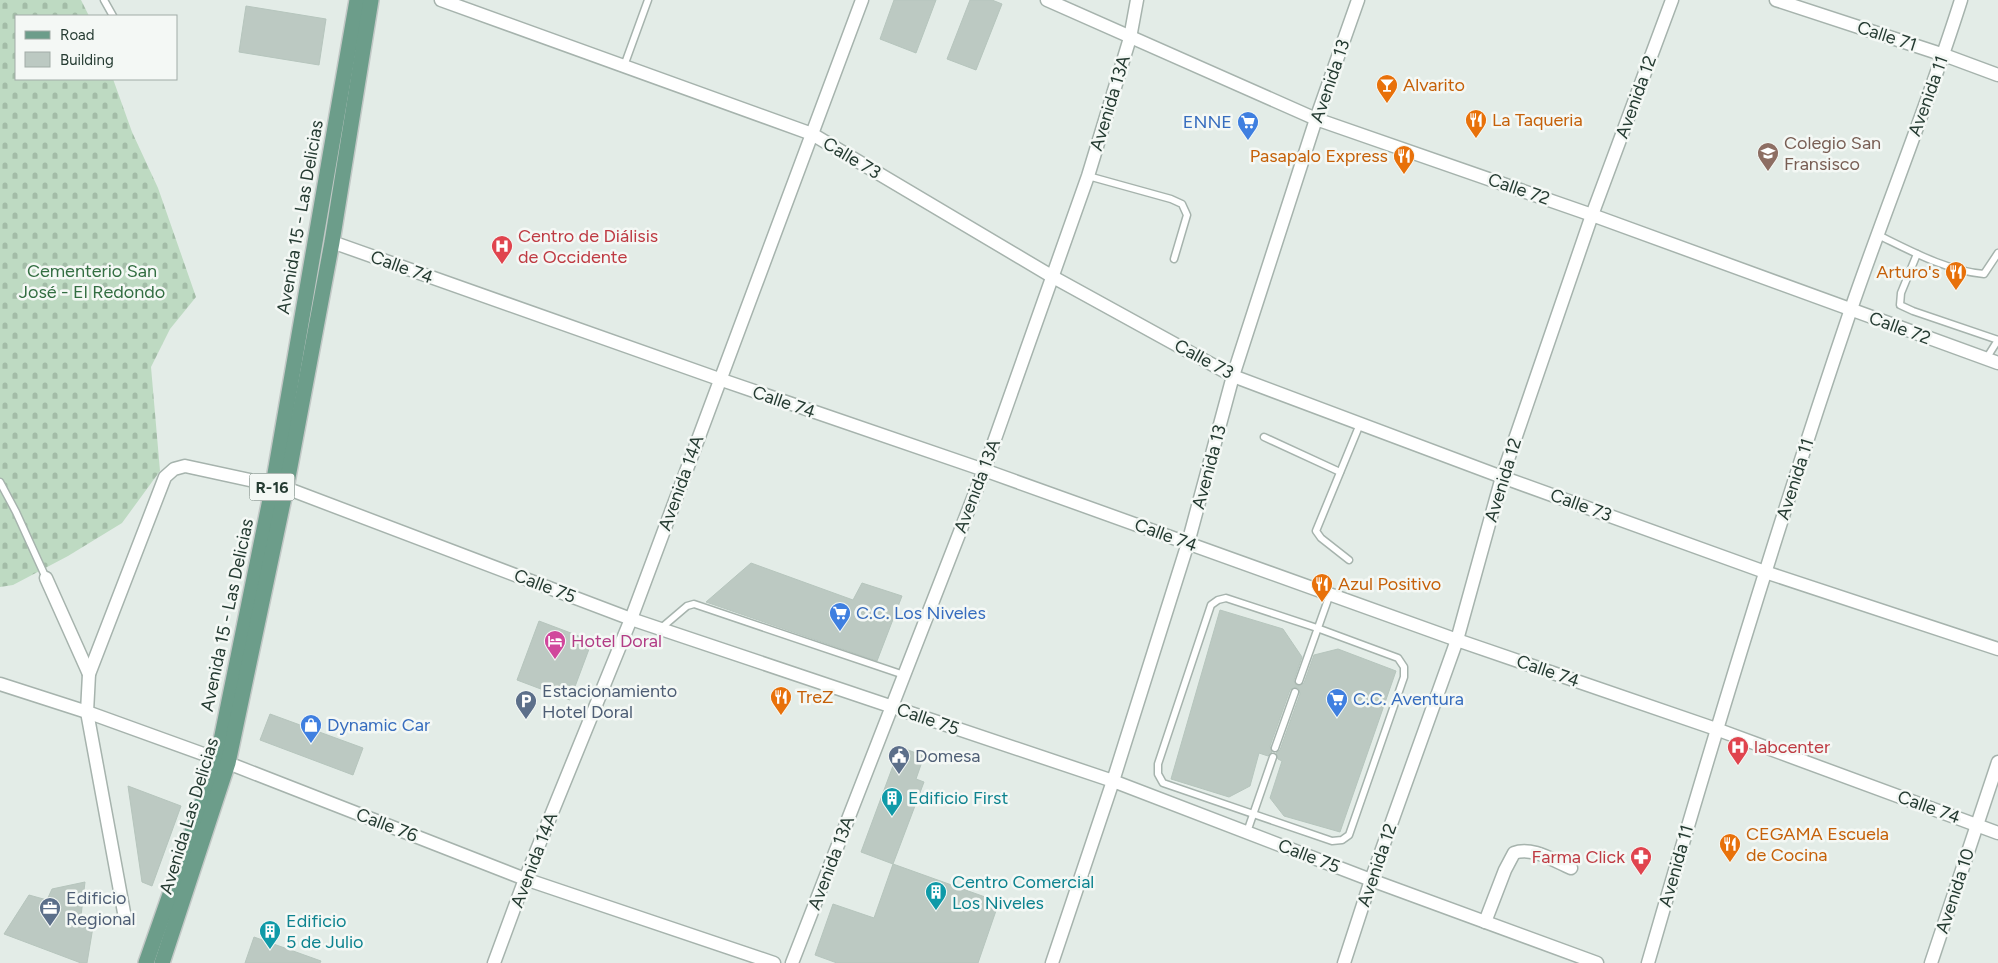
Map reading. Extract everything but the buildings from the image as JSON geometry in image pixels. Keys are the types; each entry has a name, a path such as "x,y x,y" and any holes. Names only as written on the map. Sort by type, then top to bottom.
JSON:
{"main road":[{"name":"Avenida 15 - Las Delicias","path":"279,486 357,0"},
{"name":"Avenida Las Delicias","path":"162,963 222,761 332,242 371,0"},
{"name":"R-16","path":"146,963 222,761"}],"street":[{"name":"Calle 73","path":"441,0 812,134 1053,277 1233,376 1502,477 1765,572 1998,649"},
{"name":"Avenida 14A","path":"494,963 525,879 630,618 862,0"},
{"name":"Calle 72","path":"1047,0 1316,119 1592,215 1992,361"},
{"name":"Avenida 13A","path":"792,963 984,470 1088,176 1130,38 1137,0"},
{"name":"Avenida 13","path":"1052,963 1113,780 1188,543 1233,376 1316,119 1358,0"},
{"name":"Avenida 12","path":"1344,963 1371,880 1457,640 1502,477 1592,215 1672,0"},
{"name":"Calle 71","path":"1776,0 1944,55 1998,75"},
{"name":"Avenida 11","path":"1648,963 1716,729 1850,310 1944,55 1961,0"},
{"name":"Calle 74","path":"332,242 719,379 984,470 1457,640 1716,729 1998,833"},
{"name":"Calle 75","path":"88,674 166,476 174,469 185,466 279,486 660,629 1113,780 1371,880 1597,963"},
{"path":"46,578 88,674 87,712 125,918"},
{"name":"Calle 76","path":"0,684 87,712 222,761 525,879 774,963"},
{"name":"Avenida 10","path":"1931,963 1998,762"},
{"path":"1485,922 1505,870 1514,853 1520,851 1530,852 1571,868"}],"lane":[{"path":"104,0 112,15"},
{"path":"624,66 648,0"},
{"path":"1088,176 1171,199 1182,204 1188,215 1174,259"},
{"path":"1878,235 1917,254 1967,273 1984,274 1998,252"},
{"path":"1917,254 1901,293 1900,305 1998,340 1992,361"},
{"path":"1349,560 1321,538 1316,531 1360,424"},
{"path":"1264,437 1340,472"},
{"path":"0,482 20,520 46,578"},
{"path":"1299,681 1330,594"},
{"path":"1226,598 1317,628 1398,658 1404,667 1404,677 1349,835 1342,840 1332,840 1253,814 1163,783 1158,774 1158,764 1211,605 1218,600 1226,598"},
{"path":"660,629 687,606 694,604 904,675"},
{"path":"1276,748 1295,692"},
{"path":"1247,832 1273,758"}],"green space":[{"name":"Cementerio San José - El Redondo","path":"0,0 81,0 88,15 15,15 15,80 113,80 132,132 158,188 196,297 170,329 151,367 160,471 122,523 68,556 13,585 0,587"}],"place":[{"name":"Alvarito","path":"1387,104"},
{"name":"La Taqueria","path":"1476,139"},
{"name":"ENNE","path":"1248,141"},
{"name":"Colegio San Fransisco","path":"1768,172"},
{"name":"Pasapalo Express","path":"1404,175"},
{"name":"Centro de Diálisis de Occidente","path":"502,265"},
{"name":"Arturo's","path":"1956,291"},
{"name":"Azul Positivo","path":"1322,603"},
{"name":"C.C. Los Niveles","path":"840,632"},
{"name":"Hotel Doral","path":"555,660"},
{"name":"TreZ","path":"781,716"},
{"name":"C.C. Aventura","path":"1337,718"},
{"name":"Estacionamiento Hotel Doral","path":"526,720"},
{"name":"Dynamic Car","path":"311,744"},
{"name":"labcenter","path":"1738,766"},
{"name":"Domesa","path":"899,775"},
{"name":"Edificio First","path":"892,817"},
{"name":"CEGAMA Escuela de Cocina","path":"1730,863"},
{"name":"Farma Click","path":"1641,876"},
{"name":"Centro Comercial Los Niveles","path":"936,911"},
{"name":"Edificio Regional","path":"50,927"},
{"name":"Edificio 5 de Julio","path":"270,950"}]}
